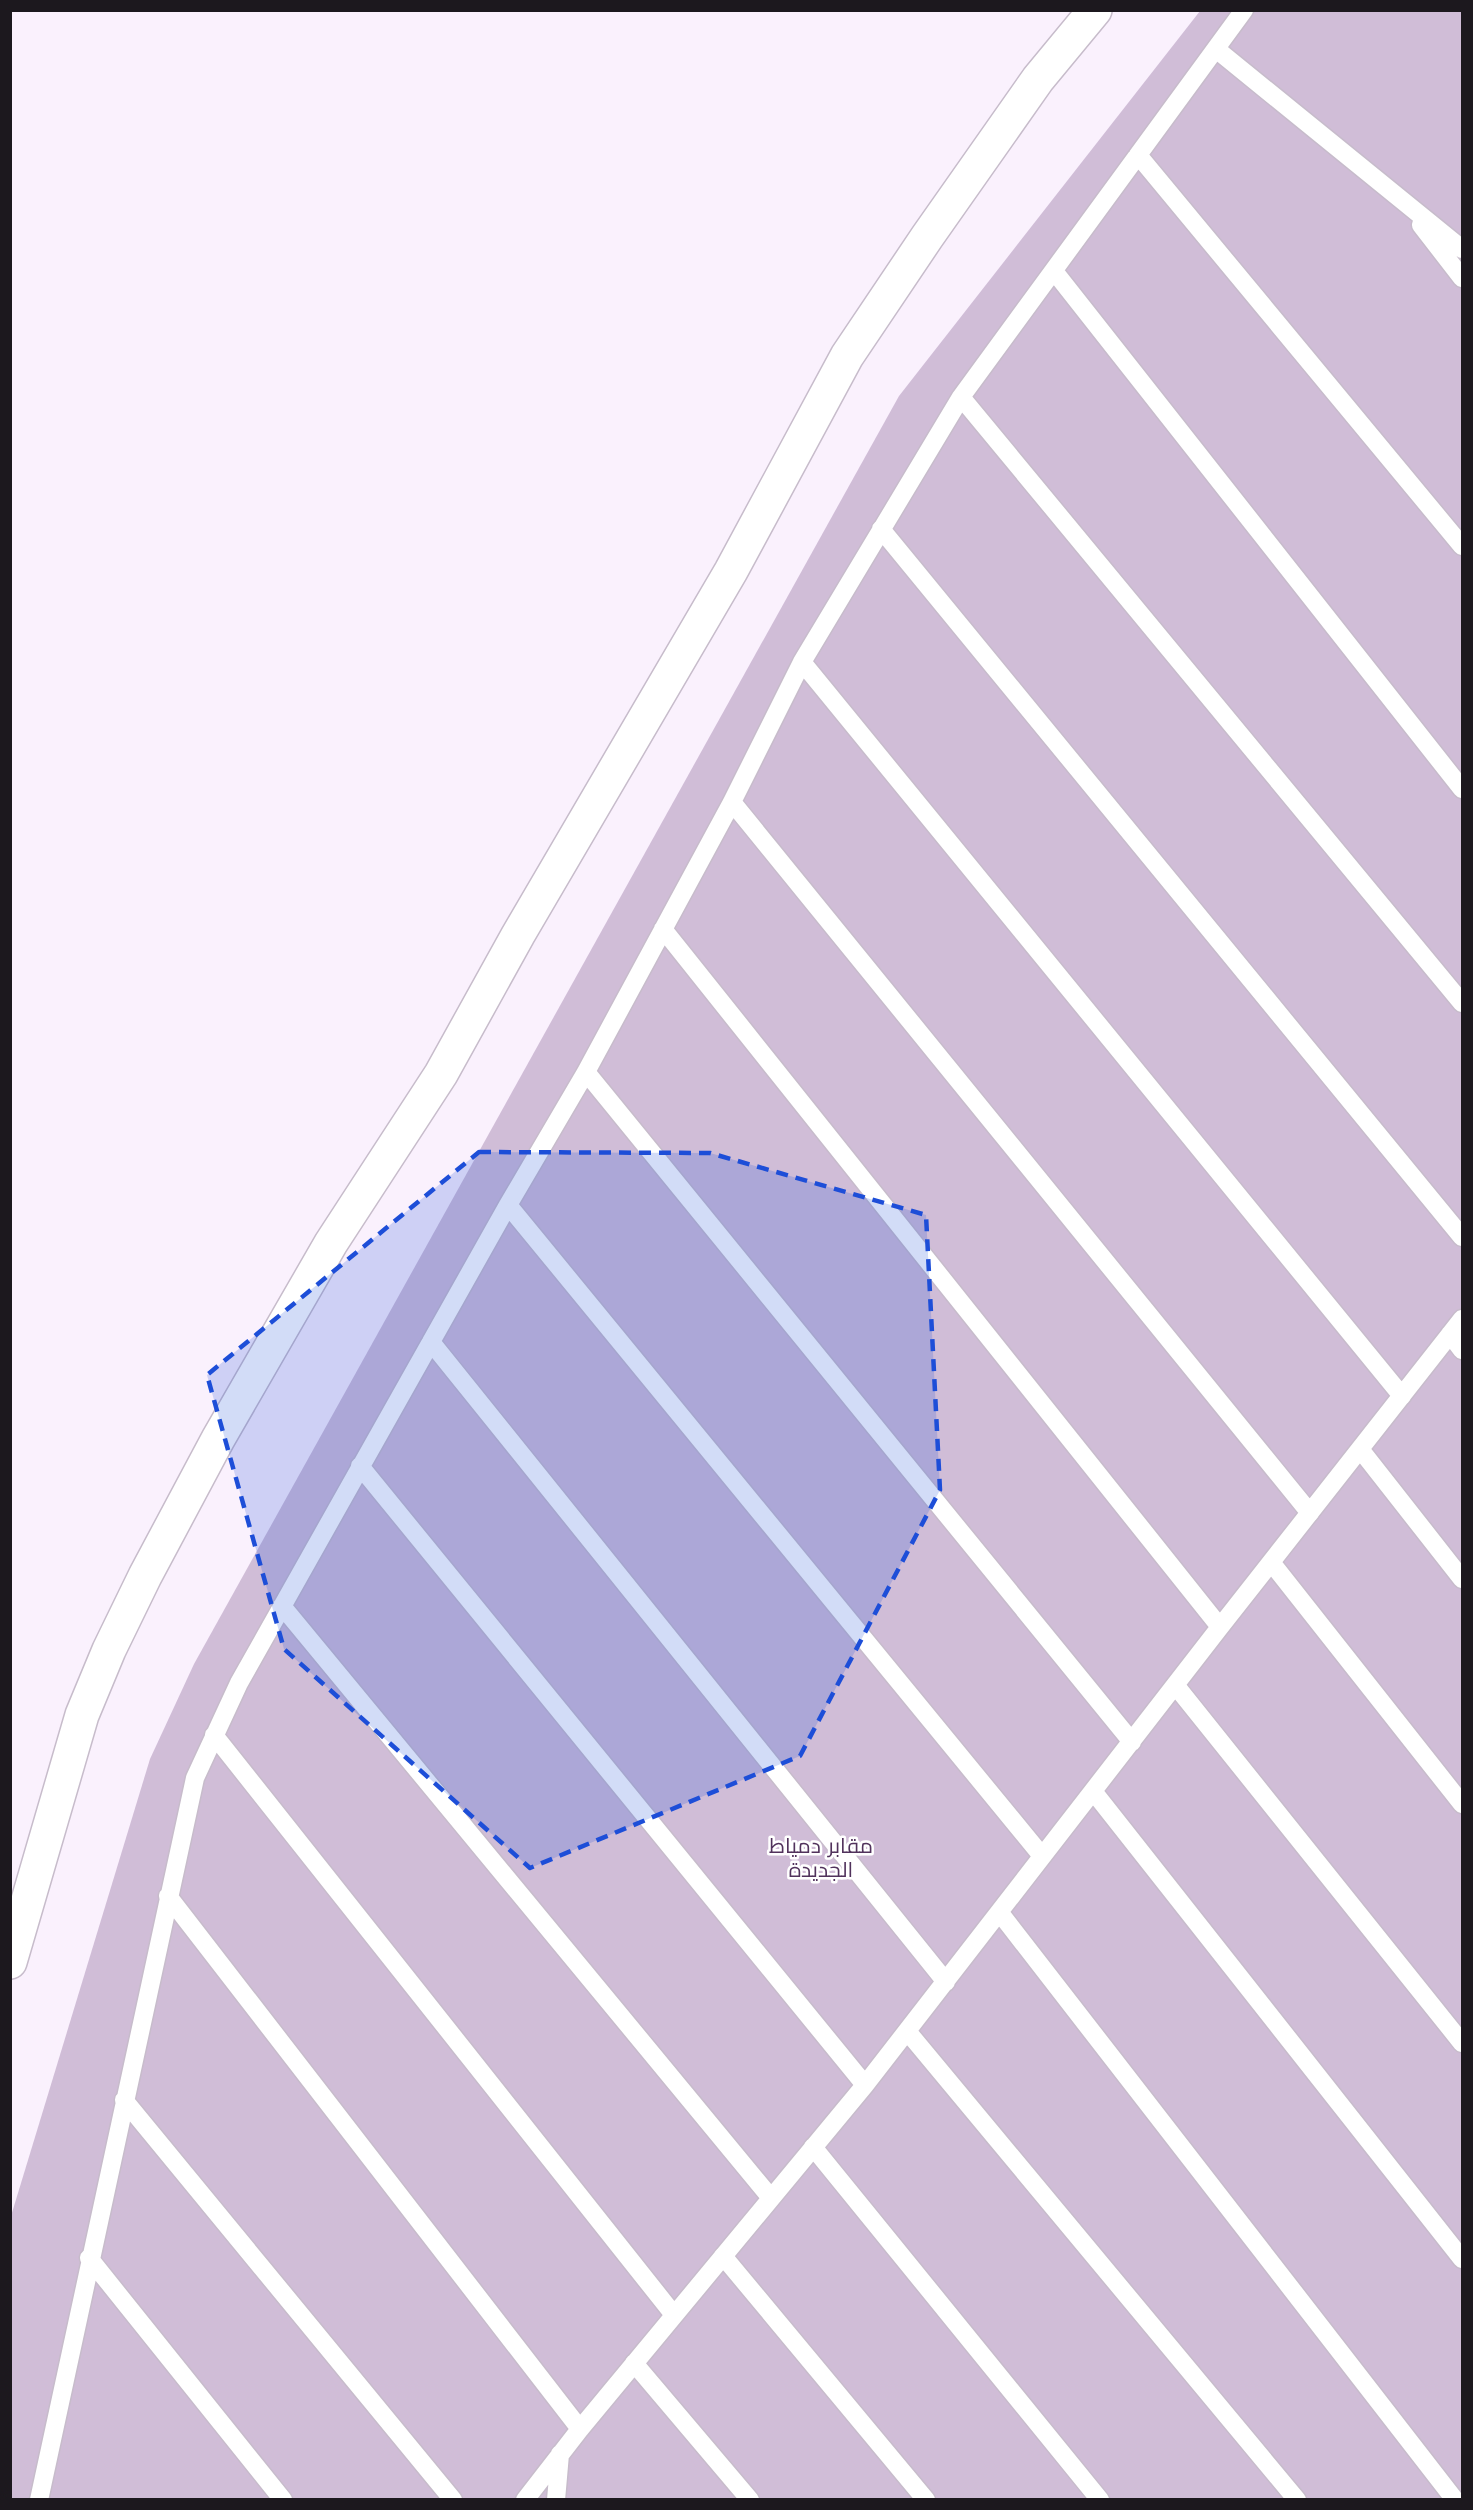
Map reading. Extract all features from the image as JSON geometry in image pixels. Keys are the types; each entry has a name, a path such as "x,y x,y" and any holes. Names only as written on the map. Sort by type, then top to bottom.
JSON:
{"street":[{"path":"10,1962 82,1715 145,1576 212,1449 331,1243 441,1074 518,935 731,571 847,356 1038,79 1095,10"}],"lane":[{"path":"39,2499 89,2258 195,1778 239,1683 508,1205 586,1072 732,801 802,662 881,529 961,397 1244,10"},
{"path":"1216,49 1462,249"},
{"path":"1138,155 1462,546"},
{"path":"1400,198 1462,278"},
{"path":"1054,271 1462,789"},
{"path":"961,397 1462,1002"},
{"path":"881,529 1462,1237"},
{"path":"802,662 1402,1396"},
{"path":"732,801 1310,1513"},
{"path":"663,929 1220,1627"},
{"path":"586,1072 1132,1742"},
{"path":"508,1205 1042,1856"},
{"path":"525,2499 634,2363 865,2085 1462,1319"},
{"path":"1450,1335 1462,1350"},
{"path":"431,1342 946,1982"},
{"path":"1360,1449 1462,1579"},
{"path":"360,1466 865,2085"},
{"path":"1271,1562 1462,1804"},
{"path":"282,1606 771,2198"},
{"path":"1176,1686 1462,2043"},
{"path":"214,1735 674,2315"},
{"path":"1093,1791 1462,2259"},
{"path":"168,1896 580,2429"},
{"path":"1000,1913 1455,2499"},
{"path":"907,2031 1297,2499"},
{"path":"124,2100 453,2499"},
{"path":"813,2147 1100,2499"},
{"path":"723,2256 926,2499"},
{"path":"89,2258 283,2499"},
{"path":"634,2363 750,2499"},
{"path":"556,2499 560,2454"}],"highlighted area":[{"path":"479,1152 710,1153 926,1215 940,1490 800,1756 530,1868 284,1649 207,1375"}],"green space":[{"name":"مقابر دمياط الجديدة","path":"1200,11 1462,11 1462,2499 11,2500 11,2216 150,1759 194,1664 899,396"}]}
